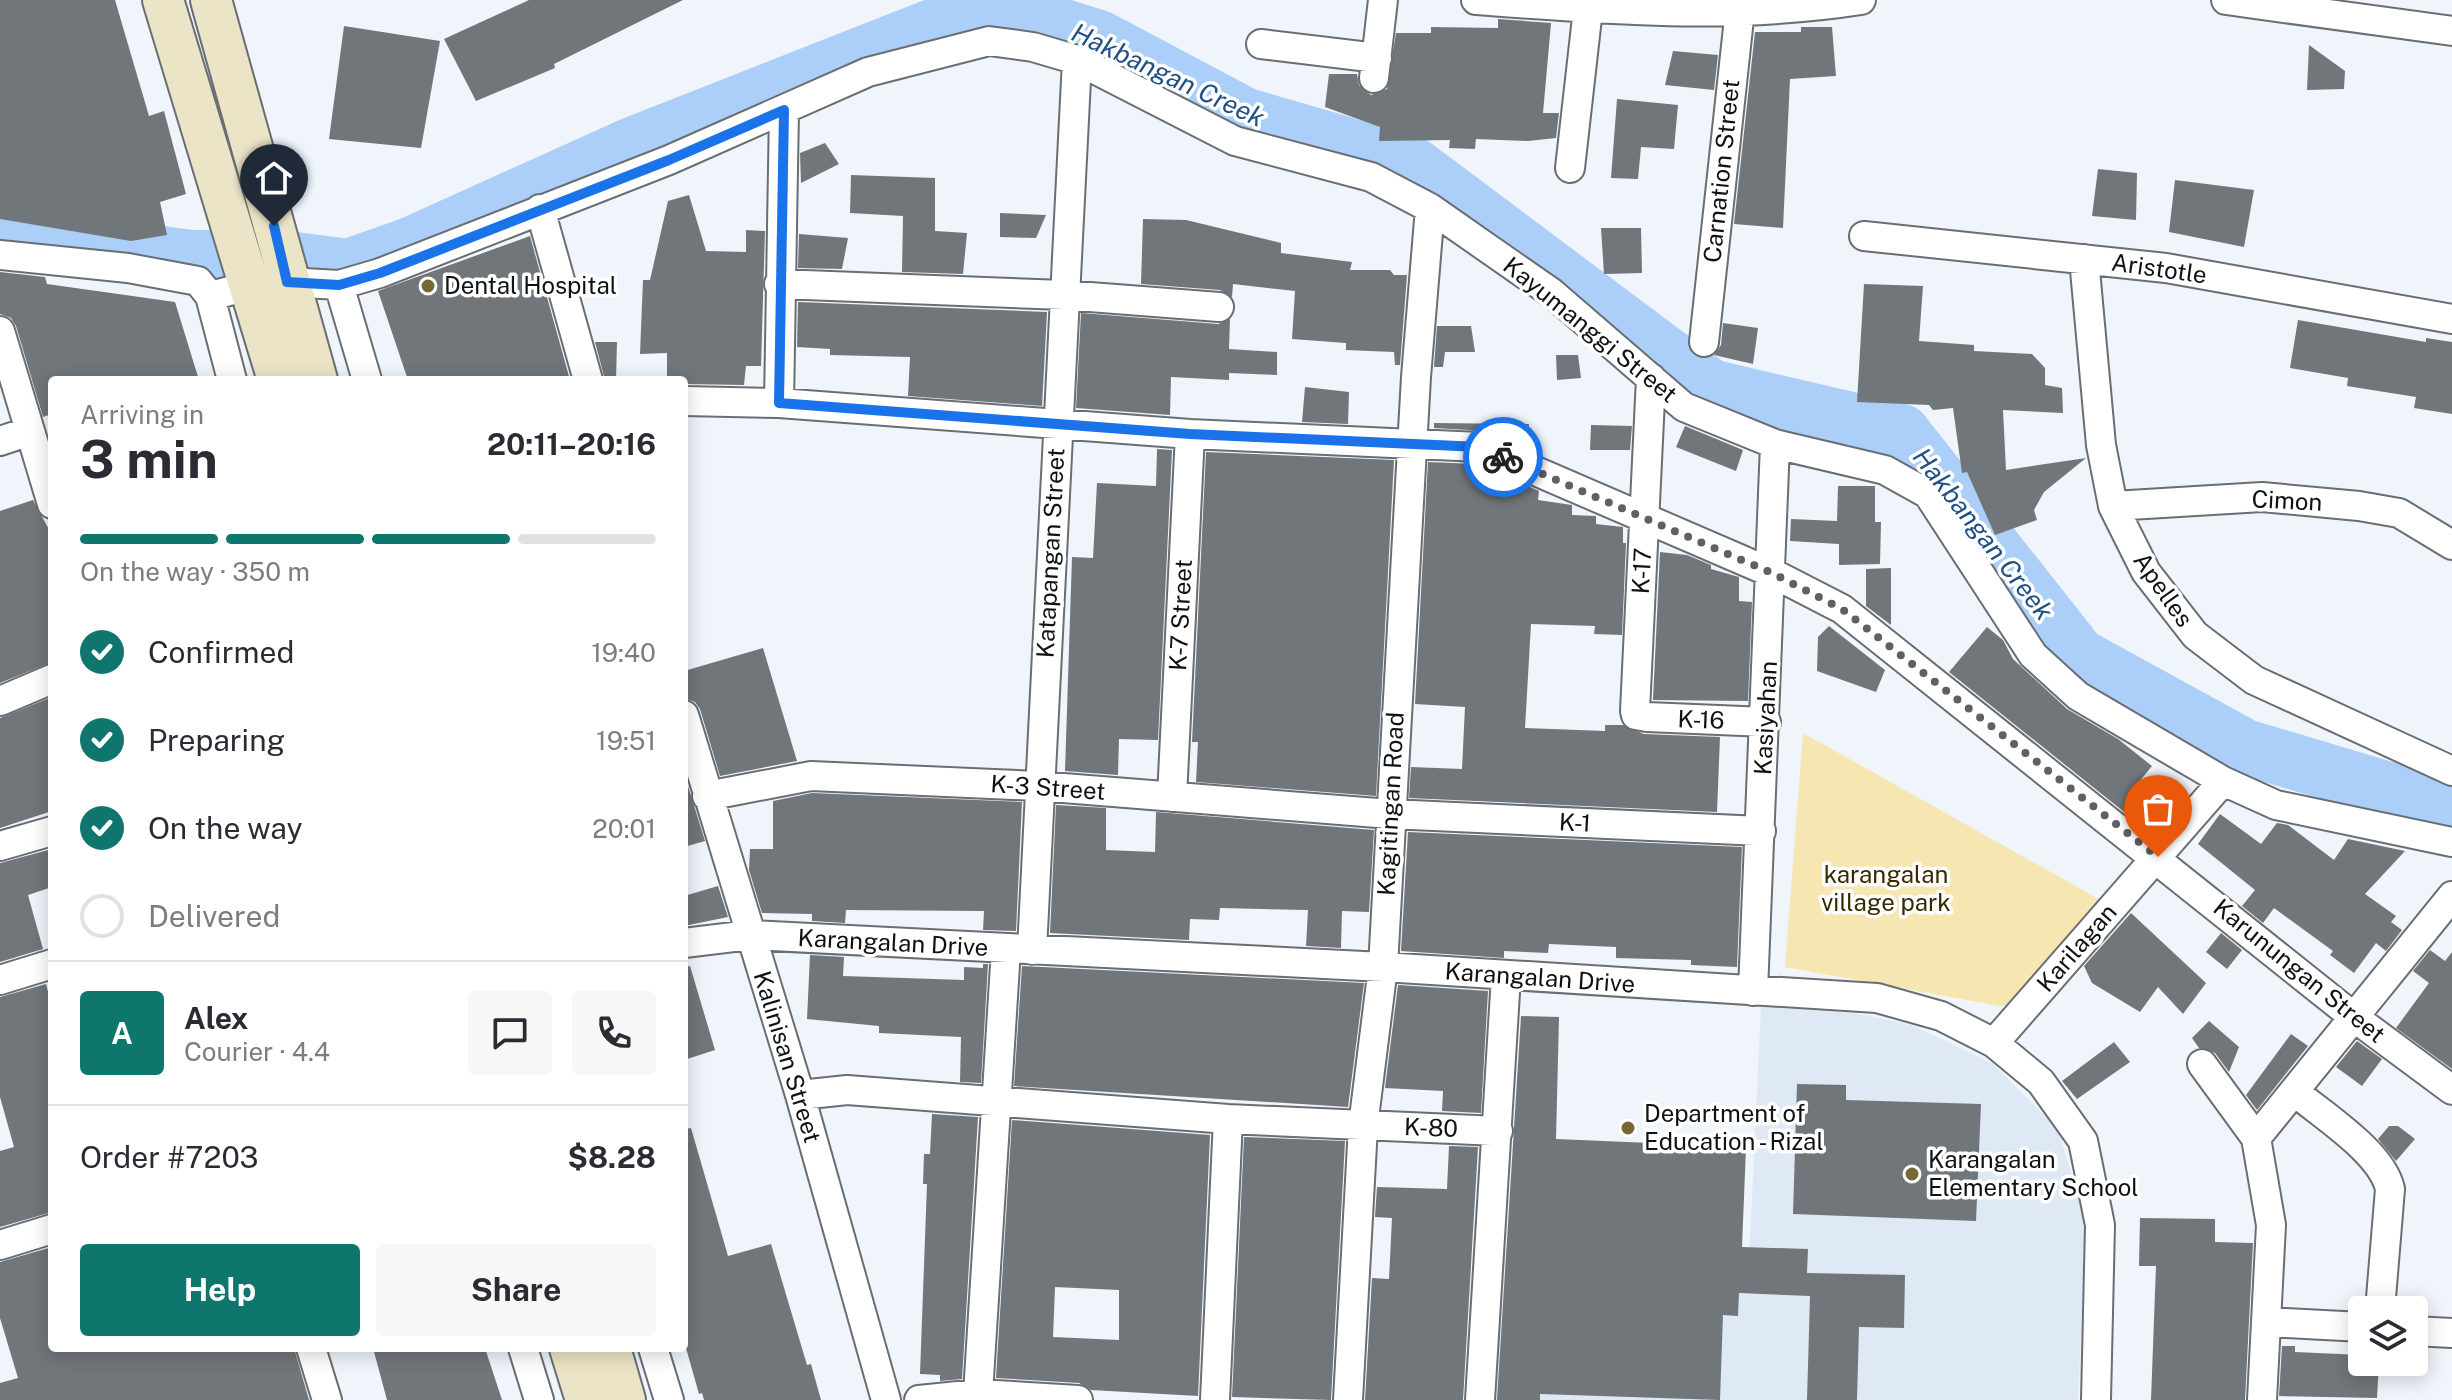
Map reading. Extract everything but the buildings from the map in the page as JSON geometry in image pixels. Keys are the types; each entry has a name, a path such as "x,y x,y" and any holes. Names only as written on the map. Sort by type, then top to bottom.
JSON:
{"main road":[{"path":"163,0 219,186 315,376"},
{"path":"211,0 261,172 278,376"},
{"path":"205,141 249,128"},
{"path":"571,1352 586,1400"},
{"path":"611,1352 625,1400"}],"street":[{"path":"1261,44 1376,68 1383,0"},
{"path":"1476,0 1792,11 1861,0"},
{"path":"2226,0 2452,31"},
{"path":"1570,168 1588,4"},
{"name":"Carnation Street","path":"1704,342 1740,7"},
{"name":"Kayumanggi Street","path":"210,296 268,283 339,285 380,273 669,160 868,72 989,41 1033,47 1077,60 1235,141 1371,177 1430,208 1552,293 1684,407 1775,444 1885,470 1928,494 2033,655 2078,696 2223,781 2276,805 2452,842"},
{"name":"Katapangan Street","path":"978,1394 998,1101 1038,786 1077,60"},
{"path":"779,403 784,110"},
{"name":"Kagitingan Road","path":"1348,1400 1363,1126 1383,967 1412,443 1430,208"},
{"path":"540,209 587,376"},
{"name":"Aristotle","path":"1864,236 2166,268 2452,319"},
{"path":"0,255 190,277 210,296 231,376"},
{"name":"Apelles","path":"2084,259 2101,445 2113,506 2146,572 2195,635 2254,680 2452,771"},
{"path":"779,284 1064,295 1219,307"},
{"path":"339,285 366,376"},
{"path":"0,331 48,491"},
{"name":"K-17","path":"1636,715 1651,378"},
{"name":"Karunungan Street","path":"688,401 779,403 1190,434 1480,447 1772,573 1842,609 2158,857 2355,1018 2452,1090"},
{"path":"0,441 30,431"},
{"name":"K-7 Street","path":"1172,797 1190,434"},
{"name":"Kasiyahan","path":"1753,991 1775,444"},
{"name":"Cimon","path":"2113,506 2262,497 2359,506 2399,513 2452,545"},
{"path":"0,701 48,681"},
{"name":"K-16","path":"1636,715 1766,722"},
{"name":"Kalinisan Street","path":"688,729 800,1095 886,1400"},
{"name":"K-3 Street","path":"707,796 811,776 1038,786 1390,814"},
{"name":"Karilagan","path":"1994,1043 2223,781"},
{"name":"K-1","path":"1390,814 1761,831"},
{"path":"0,846 48,832"},
{"path":"2256,1138 2452,896"},
{"name":"Karangalan Drive","path":"688,943 750,935 1383,967 1877,998 1941,1016 1994,1043 2041,1082 2083,1141 2100,1225 2096,1400"},
{"path":"0,980 48,965"},
{"path":"1480,1400 1506,976"},
{"path":"2202,1064 2256,1138 2271,1225 2262,1400"},
{"name":"K-80","path":"800,1095 847,1090 1228,1119 1498,1131"},
{"path":"2294,1091 2377,1161 2388,1177 2390,1189 2381,1296"},
{"path":"1215,1400 1228,1119"},
{"path":"0,1245 48,1230"},
{"path":"2268,1322 2348,1326"},
{"path":"2428,1332 2452,1333"},
{"path":"312,1352 327,1400"},
{"path":"524,1352 539,1400"},
{"path":"654,1352 669,1400"},
{"path":"919,1400 978,1394 1078,1400"}],"shaded area":[{"name":"Karangalan Elementary School","path":"1761,1007 1853,1013 1912,1025 1992,1063 2057,1128 2086,1219 2078,1400 1487,1400 1496,1250 1749,1261"}],"green space":[{"name":"karangalan village park","path":"1803,733 2113,907 2011,1003 2000,1006 1785,967"}],"waterway":[{"name":"Hakbangan Creek","path":"0,232 191,258 280,258 348,267 408,246 632,145 932,27 1012,11 1099,38 1246,116 1412,164 1710,387 1902,432 2079,656 2245,747 2452,809"}],"way so far":[{"path":"1503,457 1772,573 1842,609 2158,857"}],"place":[{"name":"Dental Hospital","path":"428,286"},
{"name":"Department of Education - Rizal","path":"1628,1128"},
{"name":"Karangalan Elementary School","path":"1912,1174"}],"route":[{"path":"274,226 287,282 339,285 380,273 669,160 784,110 779,403 1190,434 1480,447 1503,457"}]}
